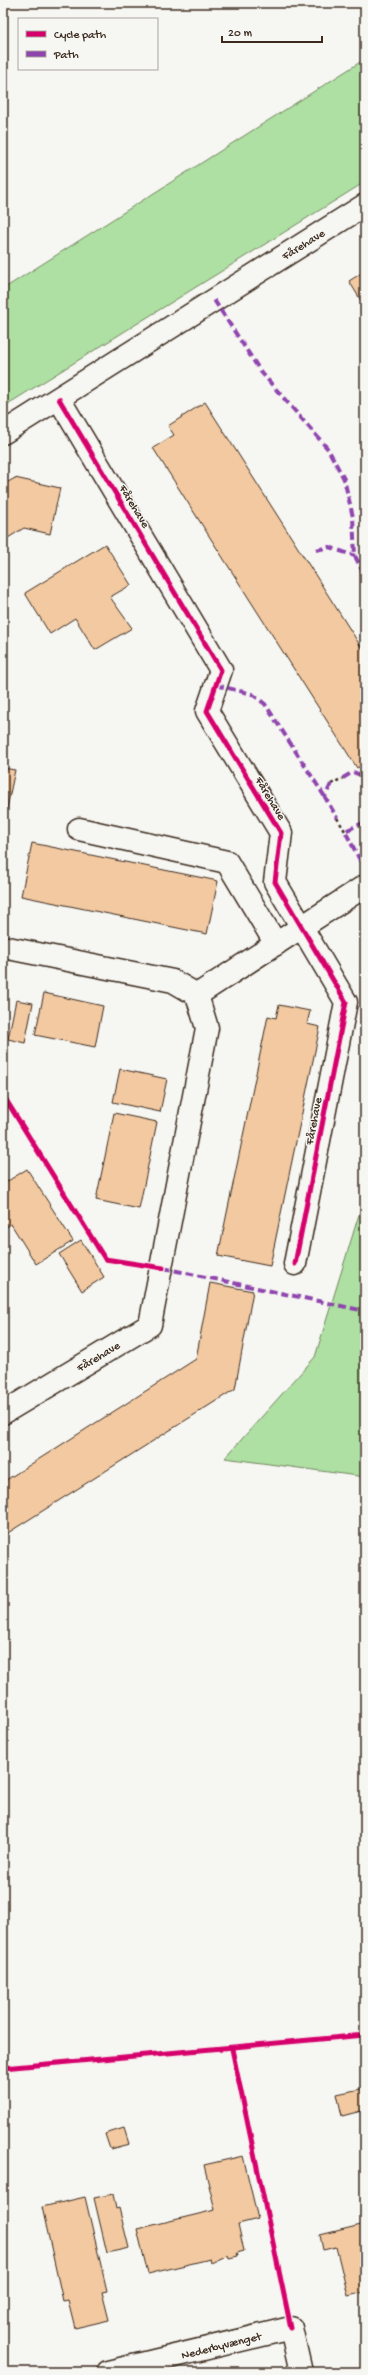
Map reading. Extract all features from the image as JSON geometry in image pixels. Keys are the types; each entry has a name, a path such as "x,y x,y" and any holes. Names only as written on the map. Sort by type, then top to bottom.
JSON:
{"street":[{"name":"Fårehave","path":"3,433 365,205"},
{"name":"Fårehave","path":"59,399 221,670 207,711 281,833 275,882 303,926 346,1002 295,1264"},
{"path":"79,829 227,862 276,944"},
{"path":"3,947 173,981 197,994 365,886"},
{"name":"Fårehave","path":"3,1413 150,1325 207,1028 197,994"},
{"name":"Nederbyvænget","path":"108,2372 291,2328 301,2372"}],"path":[{"path":"331,784 343,778"},
{"path":"338,818 344,831"}],"green space":[{"path":"365,59 365,182 3,407 3,289"},
{"path":"365,1195 365,1477 225,1458 315,1357"}],"building":[{"path":"365,271 365,307 349,281"},
{"path":"205,402 365,653 365,763 357,768 153,448 174,435 168,426"},
{"path":"15,478 60,488 50,534 24,528 3,541 3,485"},
{"path":"105,544 131,585 110,597 132,628 95,650 75,618 50,634 25,593"},
{"path":"3,768 15,770 3,827"},
{"path":"32,843 218,881 207,934 21,896"},
{"path":"44,993 103,1006 95,1047 35,1035"},
{"path":"16,1000 33,1003 25,1043 8,1039"},
{"path":"279,1005 310,1011 307,1024 320,1027 270,1266 218,1256 268,1016 276,1018"},
{"path":"120,1069 167,1079 160,1112 113,1102"},
{"path":"114,1113 157,1122 139,1209 96,1200"},
{"path":"27,1169 73,1241 36,1264 11,1224 3,1229 3,1184"},
{"path":"81,1240 104,1277 82,1291 59,1254"},
{"path":"210,1283 253,1291 235,1389 3,1536 3,1482 196,1359"},
{"path":"365,2088 365,2110 342,2116 337,2094"},
{"path":"124,2128 129,2144 110,2149 105,2134"},
{"path":"243,2156 258,2219 238,2224 244,2251 237,2253 238,2256 229,2258 228,2255 211,2263 210,2259 148,2274 137,2229 215,2210 204,2165"},
{"path":"113,2194 116,2209 119,2208 129,2248 107,2253 94,2198"},
{"path":"85,2197 107,2291 102,2292 109,2320 75,2328 68,2300 63,2301 42,2207"},
{"path":"361,2225 365,2240 365,2292 348,2296 336,2247 323,2250 320,2235"}],"marked path":[{"path":"214,300 261,372 328,449 344,479 353,517 355,556 362,570 365,587"},
{"path":"316,550 329,547 355,556"},
{"path":"216,685 252,694 265,704 325,797"},
{"path":"343,778 353,772 365,777"},
{"path":"331,784 325,797 337,818"},
{"path":"365,822 345,831 365,870"},
{"path":"163,1268 365,1311"}],"cycle path":[{"path":"59,399 221,670 207,711 281,833 275,882 346,1002 295,1264"},
{"path":"3,1095 105,1259 163,1268"},
{"path":"3,2068 365,2035"},
{"path":"232,2049 291,2328"}]}
